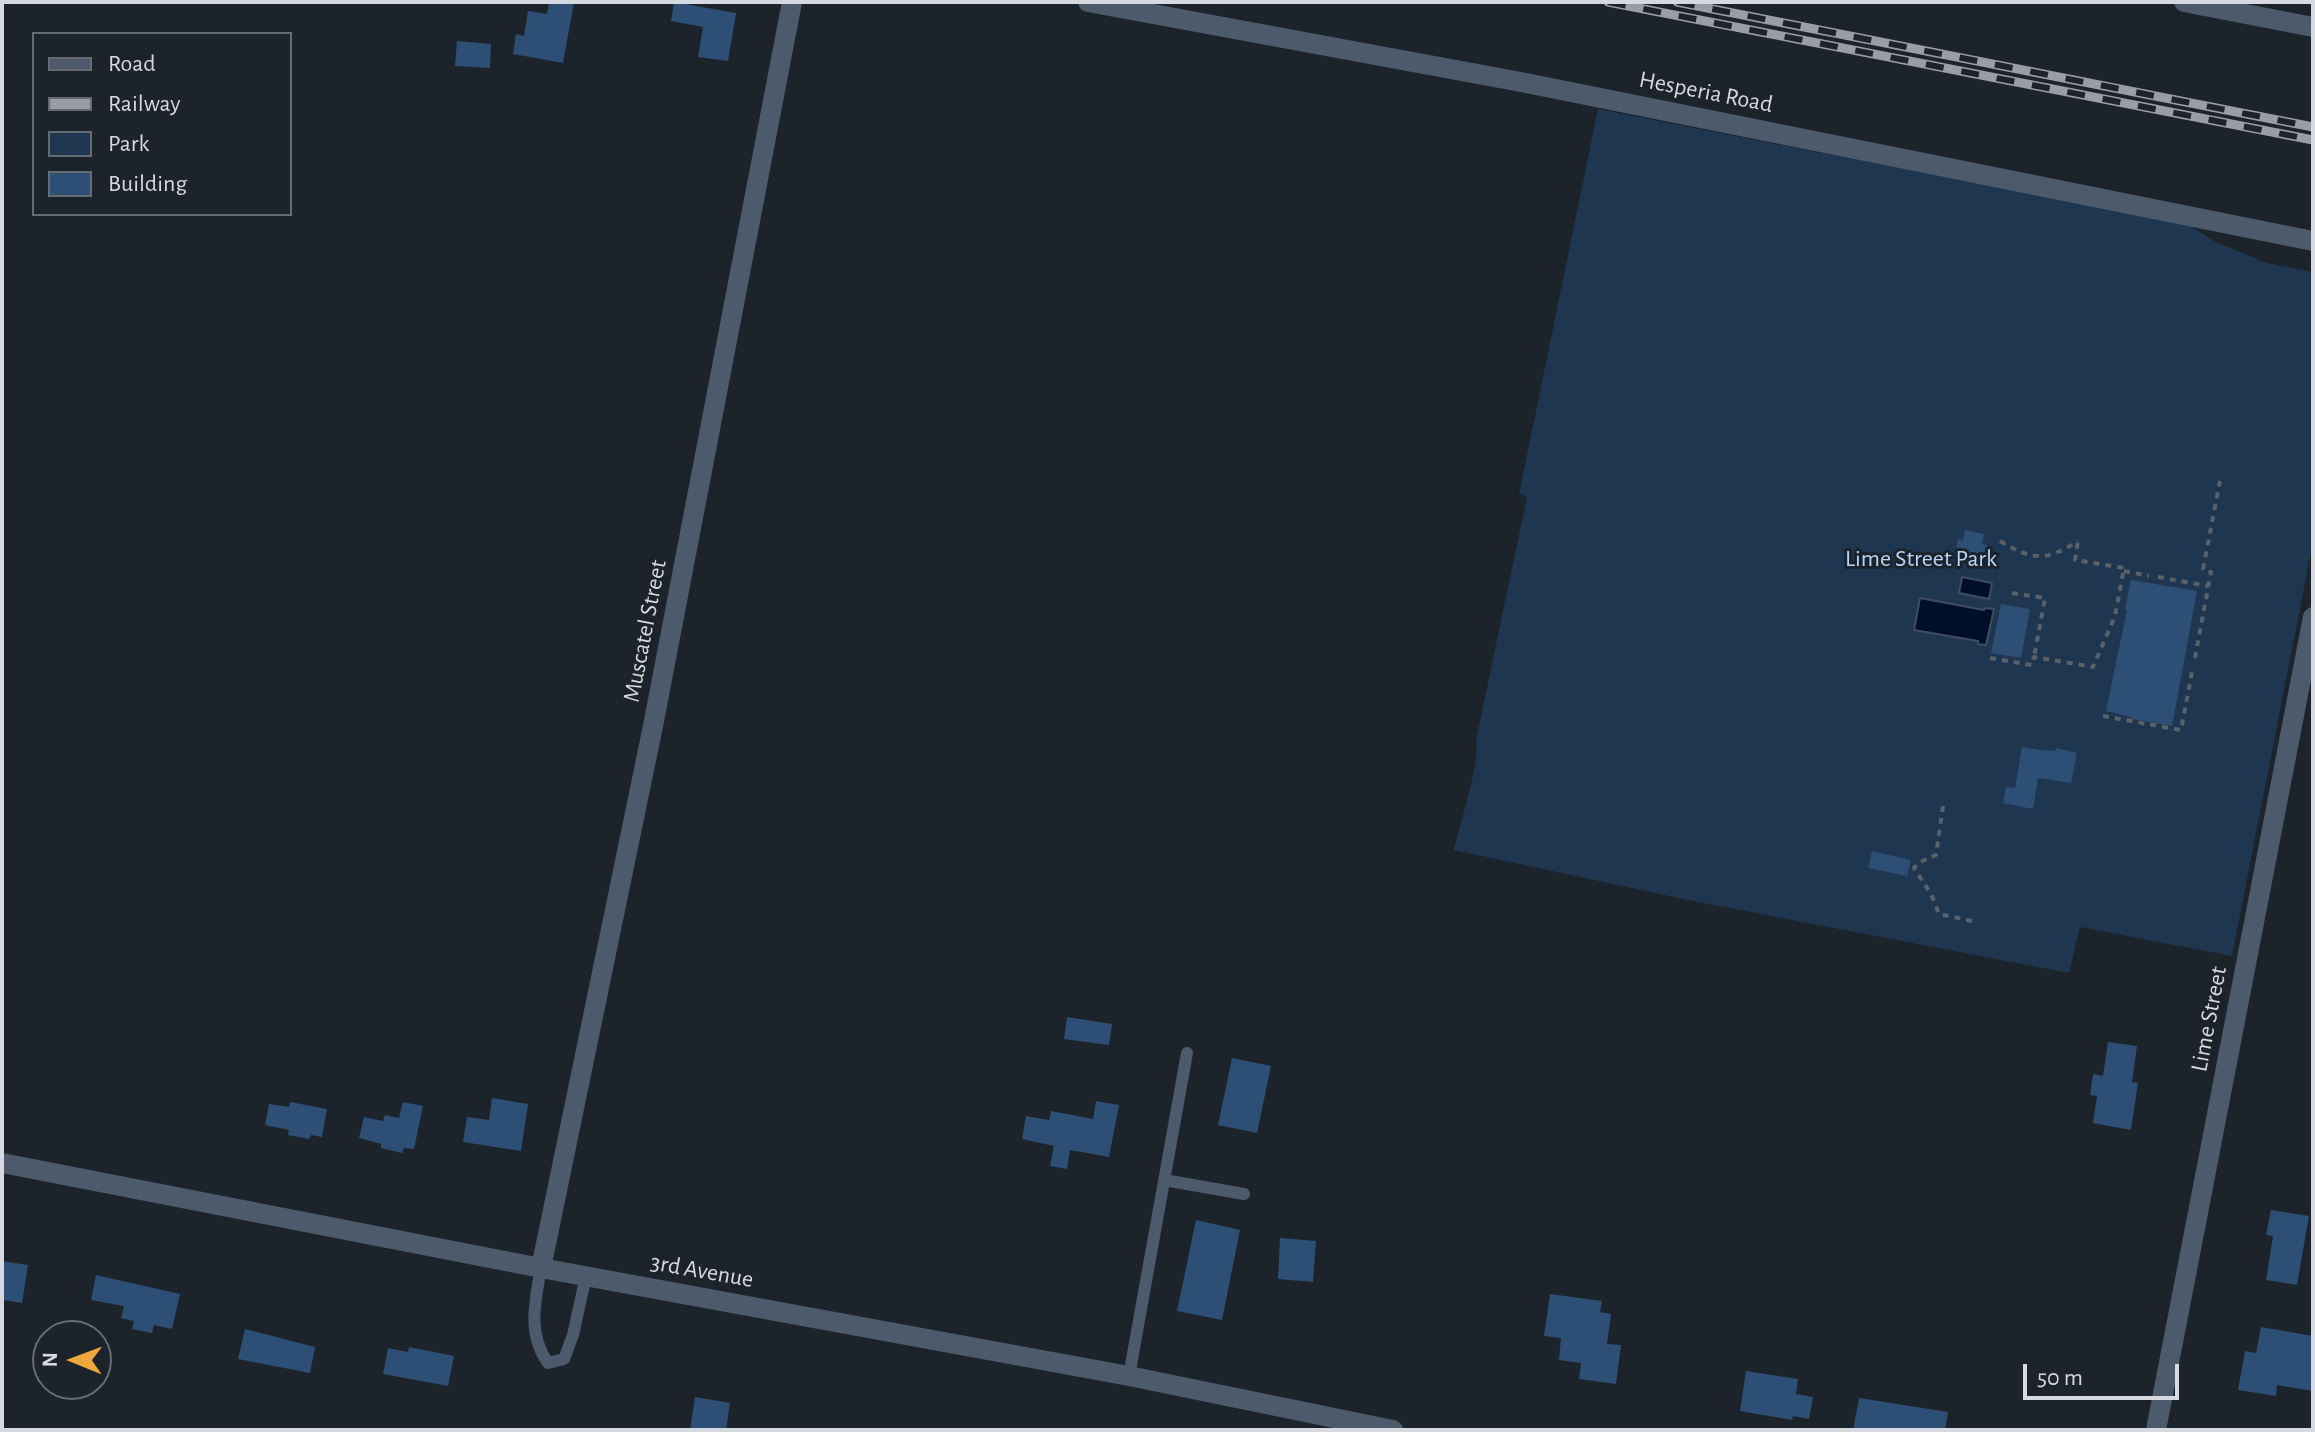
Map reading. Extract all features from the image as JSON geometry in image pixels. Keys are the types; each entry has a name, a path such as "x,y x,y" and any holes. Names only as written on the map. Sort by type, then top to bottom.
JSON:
{"street":[{"name":"Muscatel Street","path":"541,1268 653,726 792,2"},
{"name":"Hesperia Road","path":"1088,2 1536,85 2313,241"},
{"path":"2184,2 2313,27"},
{"name":"Lime Street","path":"2156,1430 2313,617"},
{"name":"3rd Avenue","path":"2,1163 541,1268 1129,1376 1393,1430"}],"lane":[{"path":"1129,1376 1187,1053"},
{"path":"1164,1180 1244,1194"},
{"path":"541,1268 534,1320 538,1349 548,1363 564,1359 573,1335 586,1276"}],"path":[{"path":"2195,658 2211,572 2203,569 2220,481"},
{"path":"2000,541 2024,555 2041,557 2054,555 2078,541 2075,560 2124,568 2115,616 2093,667 2034,657"},
{"path":"2123,571 2149,576"},
{"path":"2158,577 2208,586"},
{"path":"1990,658 2032,665 2045,598 2012,593"},
{"path":"2103,716 2181,730 2192,672"},
{"path":"1943,806 1936,855 1914,868 1931,894 1939,914 1977,922"}],"green space":[{"name":"Lime Street Park","path":"1598,109 2189,225 2214,241 2257,261 2313,272 2313,542 2232,956 2080,927 2069,973 1688,900 1454,850 1473,777 1476,740 1527,497 1519,494"}],"shaded area":[{"path":"1962,577 1992,583 1989,599 1959,593"},
{"path":"1920,598 1984,610 1994,609 1986,645 1914,630"}],"building":[{"path":"549,2 574,2 563,63 513,54 516,34 524,36 528,11 547,14"},
{"path":"674,2 736,13 728,61 698,57 703,27 671,21"},
{"path":"457,41 491,44 490,68 455,66"},
{"path":"1965,530 1984,534 1982,544 1987,545 1985,562 1955,557 1958,539 1963,540"},
{"path":"2131,580 2197,591 2172,726 2106,711"},
{"path":"2001,604 2030,609 2021,658 1991,653"},
{"path":"2022,747 2055,751 2056,748 2077,753 2071,783 2038,778 2033,809 2003,803 2006,787 2015,788"},
{"path":"1872,851 1911,860 1907,876 1868,868"},
{"path":"1067,1017 1112,1024 1109,1045 1064,1039"},
{"path":"2108,1042 2137,1046 2132,1082 2138,1083 2131,1130 2093,1123 2097,1096 2090,1095 2093,1074 2103,1076"},
{"path":"1232,1058 1271,1066 1257,1133 1218,1125"},
{"path":"492,1098 528,1104 521,1151 463,1142 467,1117 489,1120"},
{"path":"1096,1101 1119,1105 1109,1157 1070,1150 1067,1169 1050,1166 1054,1146 1022,1139 1026,1116 1049,1120 1051,1111 1093,1119"},
{"path":"290,1102 327,1109 322,1137 311,1135 309,1139 288,1135 289,1130 265,1125 269,1104 289,1107"},
{"path":"403,1102 423,1106 414,1149 404,1148 402,1153 359,1138 364,1117 383,1121 385,1115 399,1118"},
{"path":"2271,1210 2309,1216 2297,1285 2266,1280 2273,1236 2266,1235"},
{"path":"1196,1220 1240,1230 1222,1320 1177,1311"},
{"path":"1280,1238 1316,1241 1313,1282 1278,1279"},
{"path":"2,1261 28,1265 22,1303 2,1300"},
{"path":"96,1275 180,1294 172,1329 154,1325 152,1333 132,1329 134,1321 121,1318 124,1306 91,1300"},
{"path":"1550,1294 1602,1301 1600,1312 1611,1314 1607,1344 1621,1345 1616,1384 1579,1379 1581,1363 1559,1360 1561,1338 1544,1336"},
{"path":"2261,1327 2313,1336 2313,1391 2277,1385 2276,1396 2238,1390 2245,1351 2256,1353"},
{"path":"245,1329 315,1347 310,1373 238,1359"},
{"path":"409,1347 454,1356 448,1386 383,1374 388,1348 408,1352"},
{"path":"1746,1371 1798,1379 1796,1394 1813,1397 1809,1419 1793,1416 1792,1420 1740,1411"},
{"path":"695,1397 730,1403 726,1430 690,1430"},
{"path":"1859,1398 1948,1412 1945,1430 1853,1430"}],"railway":[{"path":"1608,2 2313,140"},
{"path":"1677,2 2313,127"}]}
